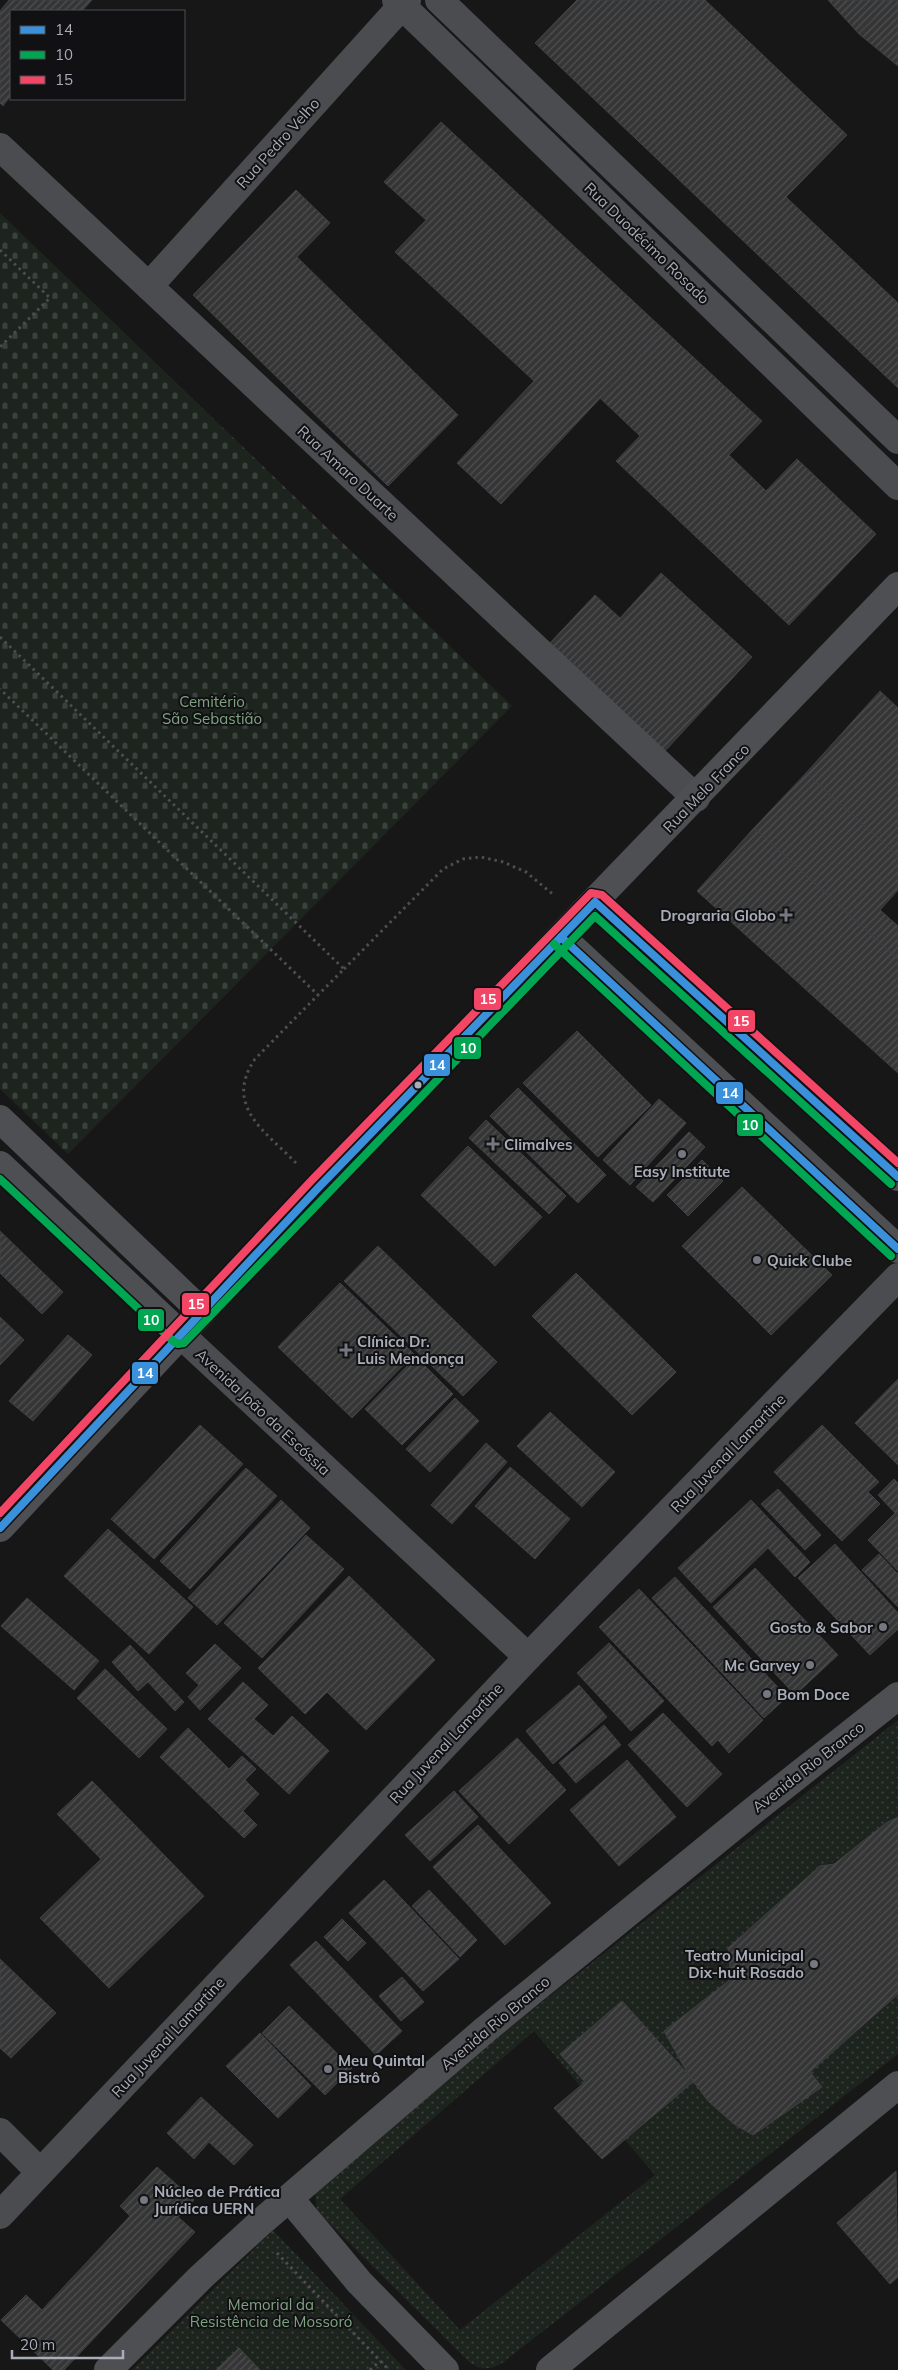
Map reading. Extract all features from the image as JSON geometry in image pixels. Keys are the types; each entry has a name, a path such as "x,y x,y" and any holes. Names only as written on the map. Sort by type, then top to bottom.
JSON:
{"main road":[{"name":"Rua Melo Franco","path":"0,1528 319,1187 696,798 898,586"},
{"path":"595,902 898,1177"},
{"path":"561,937 898,1249"},
{"path":"0,1120 202,1312"},
{"name":"Avenida João da Escóssia","path":"0,1165 180,1334"},
{"name":"Avenida Rio Branco","path":"108,2370 201,2276 261,2222 486,2029 746,1816 898,1696"},
{"path":"550,2370 898,2085"},
{"path":"290,2199 358,2282 445,2370"}],"street":[{"name":"Rua Duodécimo Rosado","path":"439,0 898,440"},
{"name":"Rua Duodécimo Rosado","path":"402,2 898,486"},
{"name":"Rua Pedro Velho","path":"149,286 402,2"},
{"name":"Rua Amaro Duarte","path":"0,147 696,798"},
{"name":"Rua Juvenal Lamartine","path":"0,2215 528,1657 898,1277"},
{"name":"Avenida João da Escóssia","path":"180,1334 528,1657"},
{"path":"0,2132 40,2172"}],"path":[{"path":"0,250 50,298 0,347"},
{"path":"0,637 344,969"},
{"path":"0,689 318,995"},
{"path":"319,1187 250,1117 245,1105 244,1087 247,1070 255,1059 443,869 463,859 481,857 503,862 526,872 553,896 595,902"},
{"path":"271,2248 389,2370"},
{"path":"370,2370 380,2361"}],"green space":[{"name":"Cemitério São Sebastião","path":"0,213 512,706 68,1154 0,1089"},
{"path":"898,1720 898,1817 879,1829 851,1852 831,1863 820,1866 728,1948 731,1979 664,2031 734,2124 753,2135 822,2087 810,2072 898,1994 898,2054 501,2364 492,2367 481,2368 469,2362 317,2211 314,2183","holes":["622,2002 694,2081 625,2140 655,2175 460,2330 340,2199 534,2031 580,2086 585,2082 560,2054"]},
{"name":"Memorial da Resistência de Mossoró","path":"273,2230 406,2370 132,2370"}],"building":[{"path":"9,0 92,0 83,10 10,10 10,96 3,106 0,103 0,11"},
{"path":"577,0 705,0 847,135 786,197 898,303 898,388 535,43"},
{"path":"828,0 890,0 859,34"},
{"path":"890,0 898,0 898,66 859,34"},
{"path":"441,122 664,330 501,504 457,463 534,381 395,252 426,220 384,182"},
{"path":"296,190 330,223 297,257 458,415 388,486 193,295"},
{"path":"664,330 762,421 729,455 766,491 797,459 876,534 789,625 616,461 640,436 600,398"},
{"path":"661,573 752,657 665,751 549,644 595,595 620,618"},
{"path":"880,691 898,708 898,856 806,773"},
{"path":"806,773 898,856 898,890 880,910 898,926 898,959 754,828"},
{"path":"754,828 898,959 898,1073 697,891"},
{"path":"577,1031 651,1105 598,1157 523,1083"},
{"path":"518,1088 606,1175 578,1203 490,1116"},
{"path":"659,1099 686,1123 630,1185 603,1160"},
{"path":"486,1120 566,1196 549,1214 469,1138"},
{"path":"689,1132 705,1147 653,1202 636,1187"},
{"path":"468,1146 542,1217 495,1266 421,1195"},
{"path":"702,1160 723,1181 688,1216 667,1195"},
{"name":"Quick Clube","path":"742,1187 832,1275 771,1335 682,1246"},
{"path":"0,1231 63,1292 42,1314 0,1273"},
{"path":"378,1246 497,1362 463,1396 344,1281"},
{"path":"576,1273 676,1372 632,1415 532,1316"},
{"name":"Clínica Dr. Luis Mendonça","path":"340,1283 414,1354 352,1418 278,1347"},
{"path":"0,1317 24,1340 0,1365"},
{"path":"68,1335 92,1355 33,1421 9,1401"},
{"path":"416,1357 453,1394 402,1445 365,1409"},
{"path":"898,1379 898,1465 855,1423"},
{"path":"455,1398 479,1421 430,1472 406,1449"},
{"path":"550,1412 615,1472 582,1507 517,1446"},
{"path":"200,1425 243,1464 154,1559 111,1519"},
{"path":"822,1425 879,1482 868,1492 880,1504 842,1541 774,1472"},
{"path":"486,1443 507,1462 452,1524 431,1505"},
{"path":"510,1467 570,1519 535,1559 475,1506"},
{"path":"246,1468 277,1496 190,1589 160,1561"},
{"path":"894,1479 898,1483 898,1571 868,1540 895,1513 878,1495"},
{"path":"778,1489 821,1535 805,1550 761,1504"},
{"path":"281,1500 310,1528 217,1625 188,1598"},
{"path":"751,1500 810,1562 795,1577 768,1548 711,1603 678,1568"},
{"path":"108,1529 193,1607 149,1654 64,1576"},
{"path":"306,1535 344,1569 262,1658 224,1623"},
{"path":"835,1544 898,1613 898,1629 870,1655 798,1578"},
{"path":"879,1554 898,1574 898,1607 862,1570"},
{"path":"755,1568 838,1655 795,1695 713,1607"},
{"path":"349,1576 435,1660 366,1730 327,1692 305,1714 258,1668"},
{"path":"675,1577 787,1697 764,1718 652,1598"},
{"path":"639,1589 763,1720 729,1753 718,1740 712,1746 599,1627"},
{"path":"27,1598 99,1661 74,1690 1,1626"},
{"path":"609,1643 664,1701 631,1731 577,1673"},
{"path":"215,1644 241,1668 200,1710 188,1697 199,1685 186,1673"},
{"path":"130,1645 184,1702 175,1711 148,1682 138,1691 112,1662"},
{"path":"105,1669 167,1729 139,1758 77,1698"},
{"path":"243,1682 268,1705 254,1719 273,1736 292,1716 329,1751 289,1794 208,1719"},
{"path":"579,1685 607,1717 553,1764 526,1731"},
{"path":"663,1713 722,1774 687,1807 628,1745"},
{"path":"604,1725 621,1745 576,1783 559,1763"},
{"path":"188,1728 229,1769 242,1756 256,1769 245,1780 259,1794 243,1811 257,1825 244,1838 160,1757"},
{"path":"517,1738 566,1790 509,1844 459,1791"},
{"path":"627,1760 676,1817 619,1866 570,1810"},
{"path":"92,1781 204,1896 109,1988 40,1918 101,1859 57,1814"},
{"path":"454,1791 478,1817 430,1861 405,1835"},
{"name":"Teatro Municipal Dix-huit Rosado","path":"898,1817 898,1994 810,2072 822,2087 753,2135 734,2124 708,2101 688,2074 664,2031 731,1979 728,1948 820,1866 834,1864 886,1823"},
{"path":"478,1825 551,1903 505,1945 433,1867"},
{"path":"384,1880 459,1959 423,1991 349,1913"},
{"path":"429,1890 477,1940 460,1957 412,1906"},
{"path":"342,1919 366,1943 348,1961 324,1937"},
{"path":"316,1941 402,2031 376,2055 290,1965"},
{"path":"0,1959 56,2013 11,2058 0,2048"},
{"path":"402,1977 424,2002 401,2021 379,1996"},
{"path":"622,2001 694,2081 602,2159 554,2108 585,2082 560,2054"},
{"path":"289,2006 352,2068 325,2095 262,2033"},
{"path":"260,2033 311,2086 278,2118 226,2066"},
{"path":"201,2097 253,2145 234,2165 209,2142 194,2159 167,2133"},
{"path":"157,2167 194,2200 178,2217 195,2232 64,2370 53,2370 1,2320 26,2295 42,2310 130,2216 120,2206"},
{"path":"896,2171 898,2277 890,2284 837,2223"},
{"path":"239,2348 260,2370 216,2370"}],"transit line":[{"name":"15","path":"0,1513 312,1180 591,893 602,895 898,1163"},
{"name":"14","path":"0,1528 319,1187 595,902 898,1177"},
{"name":"10","path":"0,1179 173,1341 178,1344 184,1343 595,916 891,1184"},
{"name":"14","path":"561,937 898,1249"},
{"name":"10","path":"554,944 891,1256"}],"place":[{"name":"Drograria Globo","path":"786,915"},
{"name":"Climalves","path":"493,1144"},
{"name":"Easy Institute","path":"682,1154"},
{"name":"Quick Clube","path":"757,1260"},
{"name":"Clínica Dr. Luis Mendonça","path":"346,1350"},
{"name":"Gosto & Sabor","path":"883,1627"},
{"name":"Mc Garvey","path":"810,1665"},
{"name":"Bom Doce","path":"767,1694"},
{"name":"Teatro Municipal Dix-huit Rosado","path":"814,1964"},
{"name":"Meu Quintal Bistrô","path":"328,2069"},
{"name":"Núcleo de Prática Jurídica UERN","path":"144,2200"}]}
